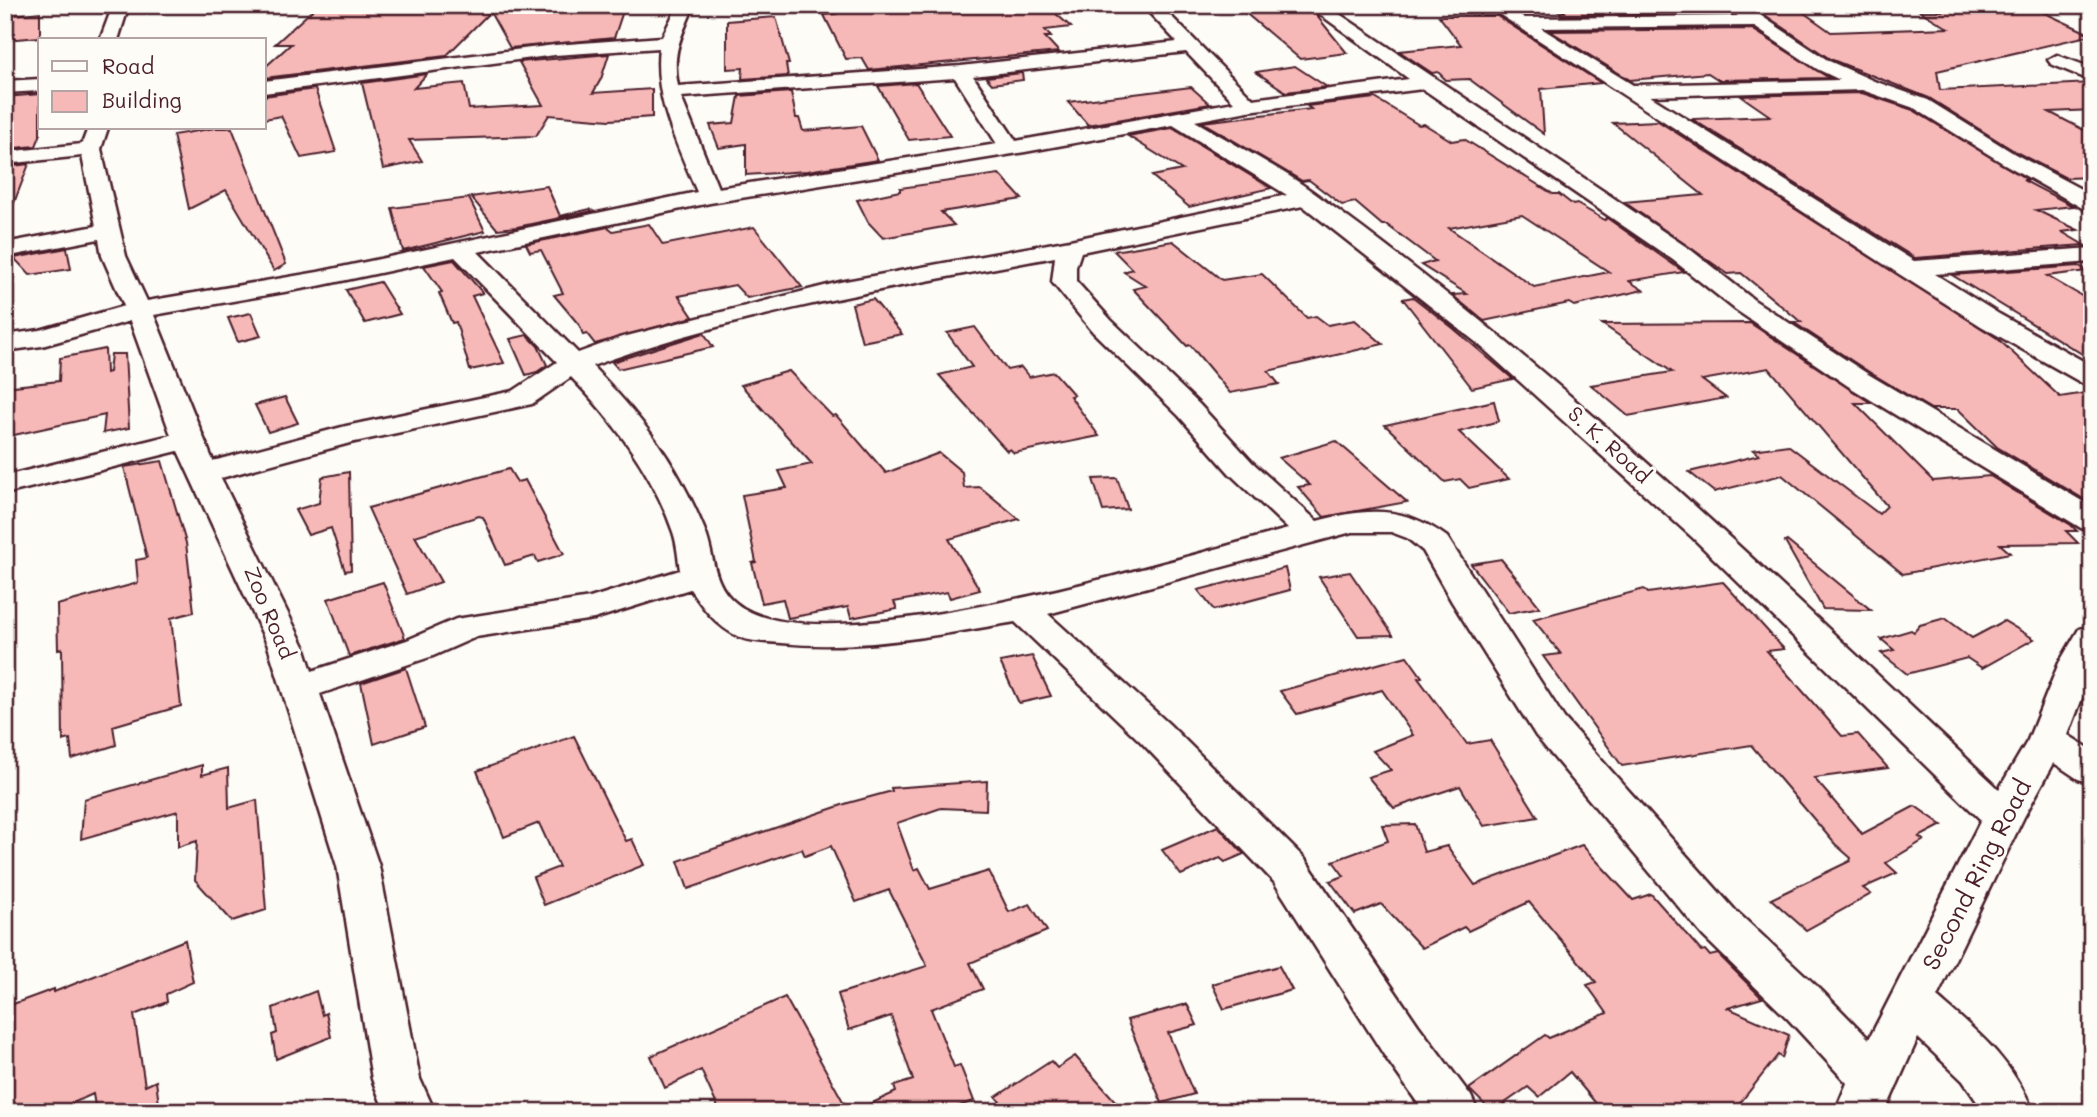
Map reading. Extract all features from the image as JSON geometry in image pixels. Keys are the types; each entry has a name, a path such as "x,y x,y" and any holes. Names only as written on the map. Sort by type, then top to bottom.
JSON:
{"street":[{"path":"110,38 121,5"},
{"path":"686,5 670,42 667,62 670,92 672,105 710,196"},
{"path":"1150,5 1248,105"},
{"path":"1315,5 1682,255 1745,305 1858,380 2092,521"},
{"path":"1493,5 1990,320 2092,377"},
{"path":"1733,5 1815,60 1867,85 1921,104 2008,158 2092,204"},
{"path":"1521,23 1754,21"},
{"path":"266,87 555,50 670,42"},
{"path":"670,92 961,72 1191,46"},
{"path":"2057,60 2092,75"},
{"path":"961,72 1010,148"},
{"path":"5,343 42,338 139,310 234,295 710,196 1010,148 1248,105 1426,83"},
{"path":"5,87 38,85"},
{"path":"1629,91 1867,85"},
{"name":"S. K. Road","path":"1178,119 1307,198 1486,337 1704,531 2003,817"},
{"path":"5,158 94,138"},
{"name":"Zoo Road","path":"94,138 114,256 139,310 188,440 286,646 358,866 396,1079 410,1112"},
{"path":"204,473 346,435 522,398 573,364 628,344 840,290 1070,247 1307,198"},
{"path":"5,250 109,230"},
{"path":"1070,247 1064,267 1064,282 1102,326 1189,410 1241,468 1311,533"},
{"path":"461,249 610,401 659,469 690,533 698,575 722,610 752,629 822,636 888,632 1023,610 1351,522 1396,522 1418,531 1435,544 1447,560 1469,602 1550,727 1719,923 1805,1005 1867,1095"},
{"path":"1908,269 2092,255"},
{"path":"5,485 188,440"},
{"path":"299,688 420,648 468,627 594,608 698,575"},
{"path":"1023,610 1155,733 1289,870 1401,1040 1453,1112"},
{"name":"Second Ring Road","path":"1867,1095 2003,817 2047,740 2077,663 2092,637"},
{"path":"2047,740 2092,769"},
{"path":"1913,1004 1980,1067 1994,1083 2009,1112"}],"building":[{"path":"318,5 485,5 480,9 625,5 614,38 510,48 490,12 446,56 266,78 266,66 291,44 275,44"},
{"path":"829,5 1046,5 1071,27 1045,30 1051,37 1045,37 1059,52 869,70 862,58 846,59 824,15 836,14"},
{"path":"1236,5 1302,5 1317,16 1347,53 1300,59"},
{"path":"1593,5 1722,5 1731,13 1562,15 1559,12 1565,12 1561,7 1595,7"},
{"path":"1750,5 1793,5 1831,32 1948,28 1920,11 1941,11 1931,5 2028,5 2092,35 1937,71 1940,90 2092,83 2092,110 2049,112 2092,134 2092,177 2066,178 2016,152 1929,98 1830,59"},
{"path":"40,12 40,37 5,40 5,16"},
{"path":"1439,16 1497,16 1601,83 1541,89 1544,134 1469,79 1446,80 1438,72 1432,73 1399,51 1461,45"},
{"path":"776,17 789,64 786,64 788,76 742,79 743,68 727,69 727,21"},
{"path":"1752,29 1829,78 1719,80 1708,73 1630,80 1550,31"},
{"path":"609,54 593,93 652,89 652,117 610,120 549,115 536,136 409,140 422,161 383,169 362,83 427,74 414,88 464,83 469,109 543,105 519,62"},
{"path":"1295,66 1327,87 1286,92 1256,72"},
{"path":"1022,73 1023,80 992,84 986,77"},
{"path":"916,83 950,136 909,140 878,86"},
{"path":"1191,87 1210,104 1088,125 1068,102"},
{"path":"315,89 336,152 301,158 281,116 266,119 266,96"},
{"path":"791,92 796,118 799,118 803,131 861,126 878,160 807,171 746,175 746,144 719,148 710,125 734,123 739,96"},
{"path":"1862,93 1913,110 2028,180 2023,180 2073,206 2036,210 2078,230 2062,232 2084,245 1915,258 1692,119 1770,116 1741,96"},
{"path":"38,94 40,136 36,146 5,149 5,97"},
{"path":"1375,98 1419,125 1424,124 1452,141 1464,139 1553,194 1559,194 1573,205 1577,204 1605,220 1607,218 1684,272 1629,281 1643,290 1574,306 1569,303 1484,321 1452,295 1467,294 1421,265 1435,261 1387,225 1382,225 1355,202 1342,205 1309,180 1302,181 1202,122 1311,109 1307,106","holes":["1522,215 1609,272 1534,287 1449,228"]},
{"path":"1658,121 1997,338 2060,397 2092,392 2092,500 2087,501 1997,447 1958,409 1931,409 1869,372 1793,322 1801,322 1741,273 1728,274 1624,202 1703,195 1613,123"},
{"path":"1172,128 1271,188 1189,207 1152,176 1182,170 1128,136"},
{"path":"203,130 233,130 286,264 274,271 226,190 189,209 173,135"},
{"path":"29,164 7,221 5,221 5,167"},
{"path":"999,174 1022,199 941,212 954,225 883,238 868,222 857,200 900,191 900,188"},
{"path":"547,186 560,216 590,209 593,211 497,229 471,197"},
{"path":"469,198 485,231 403,251 392,208"},
{"path":"649,224 663,245 754,227 802,287 747,298 735,285 679,296 693,317 595,344 587,334 583,335 580,326 554,295 563,293 541,250 530,252 526,244 608,227 613,231"},
{"path":"1173,241 1222,280 1262,274 1307,318 1316,316 1328,325 1355,320 1383,344 1268,371 1279,384 1230,393 1190,345 1187,346 1133,289 1146,286 1124,272 1132,269 1114,251"},
{"path":"67,248 71,269 30,275 14,258"},
{"path":"454,260 483,293 472,296 504,363 470,370 456,322 452,323 439,293 442,292 424,266"},
{"path":"2079,266 2088,271 2047,276 2092,302 2092,360 1952,275"},
{"path":"380,282 400,314 365,323 346,290"},
{"path":"1413,297 1513,379 1472,388 1403,299"},
{"path":"873,299 902,334 862,342 852,304"},
{"path":"251,313 261,336 238,342 228,318"},
{"path":"1750,323 1871,403 1855,403 1933,481 1990,476 2071,525 2077,531 2066,531 2078,543 2000,544 2010,553 1903,574 1782,475 1714,492 1689,472 1759,455 1753,450 1788,445 1879,514 1887,506 1769,368 1702,380 1726,398 1628,416 1591,385 1672,372 1602,324"},
{"path":"975,327 1007,370 1021,367 1029,377 1054,372 1074,395 1070,396 1099,436 1014,453 1010,449 1007,451 939,375 972,367 947,333"},
{"path":"704,333 713,347 618,369 612,362"},
{"path":"527,335 538,346 547,365 526,375 510,339"},
{"path":"105,349 106,373 109,372 111,354 125,354 129,428 103,433 105,415 5,437 5,387 59,381 60,358"},
{"path":"789,371 832,416 836,415 886,473 939,453 962,472 964,488 980,487 1019,519 949,539 980,590 950,598 947,592 894,602 897,609 851,618 848,607 788,618 783,599 762,603 752,563 756,562 742,495 787,488 779,471 812,464 741,385"},
{"path":"285,397 298,423 268,432 255,405"},
{"path":"1494,401 1499,421 1459,432 1509,479 1469,488 1460,479 1445,482 1385,425"},
{"path":"1336,441 1407,502 1324,517 1298,487 1310,485 1279,458"},
{"path":"162,461 186,543 194,612 171,618 181,706 113,726 116,745 72,759 70,739 63,741 62,648 58,650 57,605 138,583 136,560 147,558 124,467"},
{"path":"509,469 517,482 525,480 564,554 538,562 535,556 505,565 483,517 479,516 415,536 441,582 407,594 368,508"},
{"path":"349,472 351,570 345,571 331,528 308,535 295,510 319,503 322,477"},
{"path":"1117,478 1128,509 1103,511 1093,479"},
{"path":"1785,542 1871,610 1823,609"},
{"path":"1501,559 1540,607 1509,613 1471,564"},
{"path":"1285,568 1290,590 1214,610 1198,590"},
{"path":"1350,572 1393,635 1358,636 1319,577"},
{"path":"383,582 405,638 349,656 328,599"},
{"path":"1723,582 1784,649 1767,651 1842,736 1858,734 1888,768 1814,778 1862,834 1915,806 1942,825 1919,837 1924,840 1886,863 1897,873 1863,888 1871,894 1806,930 1771,899 1850,861 1851,858 1835,844 1751,745 1622,766 1543,656 1561,654 1533,619 1644,589 1648,593"},
{"path":"1945,618 1972,638 2004,621 2034,639 1982,668 1967,658 1907,674 1881,653 1894,650 1881,639 1911,630 1914,632 1920,625"},
{"path":"1032,656 1051,696 1019,703 1000,662"},
{"path":"1407,656 1422,677 1418,678 1467,744 1490,740 1538,817 1484,826 1460,786 1394,808 1368,777 1391,770 1373,751 1413,735 1382,690 1297,714 1280,691"},
{"path":"406,668 425,727 374,744 361,683"},
{"path":"574,736 626,841 632,839 644,865 544,905 533,877 559,867 539,823 504,837 477,771"},
{"path":"202,765 202,775 228,768 229,808 257,800 266,910 232,921 195,880 197,841 178,847 178,811 81,839 84,799"},
{"path":"987,781 986,810 941,808 897,823 914,870 919,868 930,889 989,871 1009,912 1030,904 1047,931 970,963 983,989 931,1009 954,1067 960,1065 974,1101 942,1112 853,1112 896,1092 894,1086 913,1080 891,1016 849,1030 838,994 927,966 889,890 856,902 831,846 805,856 802,849 688,889 678,861 848,803 892,791 891,788"},
{"path":"1415,824 1424,852 1447,846 1475,885 1582,845 1633,900 1651,894 1701,951 1705,950 1710,956 1718,954 1762,998 1728,1008 1789,1035 1782,1058 1778,1055 1733,1112 1603,1112 1570,1072 1539,1097 1528,1087 1492,1112 1469,1089 1545,1035 1549,1038 1607,1013 1587,985 1596,982 1529,902 1468,931 1464,927 1422,948 1381,904 1355,914 1330,881 1344,876 1333,861 1388,841 1382,825"},
{"path":"1218,826 1244,854 1225,862 1220,858 1181,875 1162,850"},
{"path":"185,940 193,982 166,994 167,1002 134,1015 145,1086 156,1081 160,1112 84,1112 95,1106 93,1094 53,1112 5,1112 5,1007 54,989 54,992"},
{"path":"1279,966 1292,990 1224,1009 1212,984"},
{"path":"316,991 322,1015 326,1013 331,1037 276,1059 272,1035 277,1033 273,1008"},
{"path":"785,997 849,1112 720,1112 701,1070 665,1088 651,1056"},
{"path":"1187,1004 1197,1025 1168,1033 1194,1094 1162,1103 1127,1020"},
{"path":"1075,1056 1125,1112 1008,1112 996,1097 1051,1061 1057,1068"}]}
